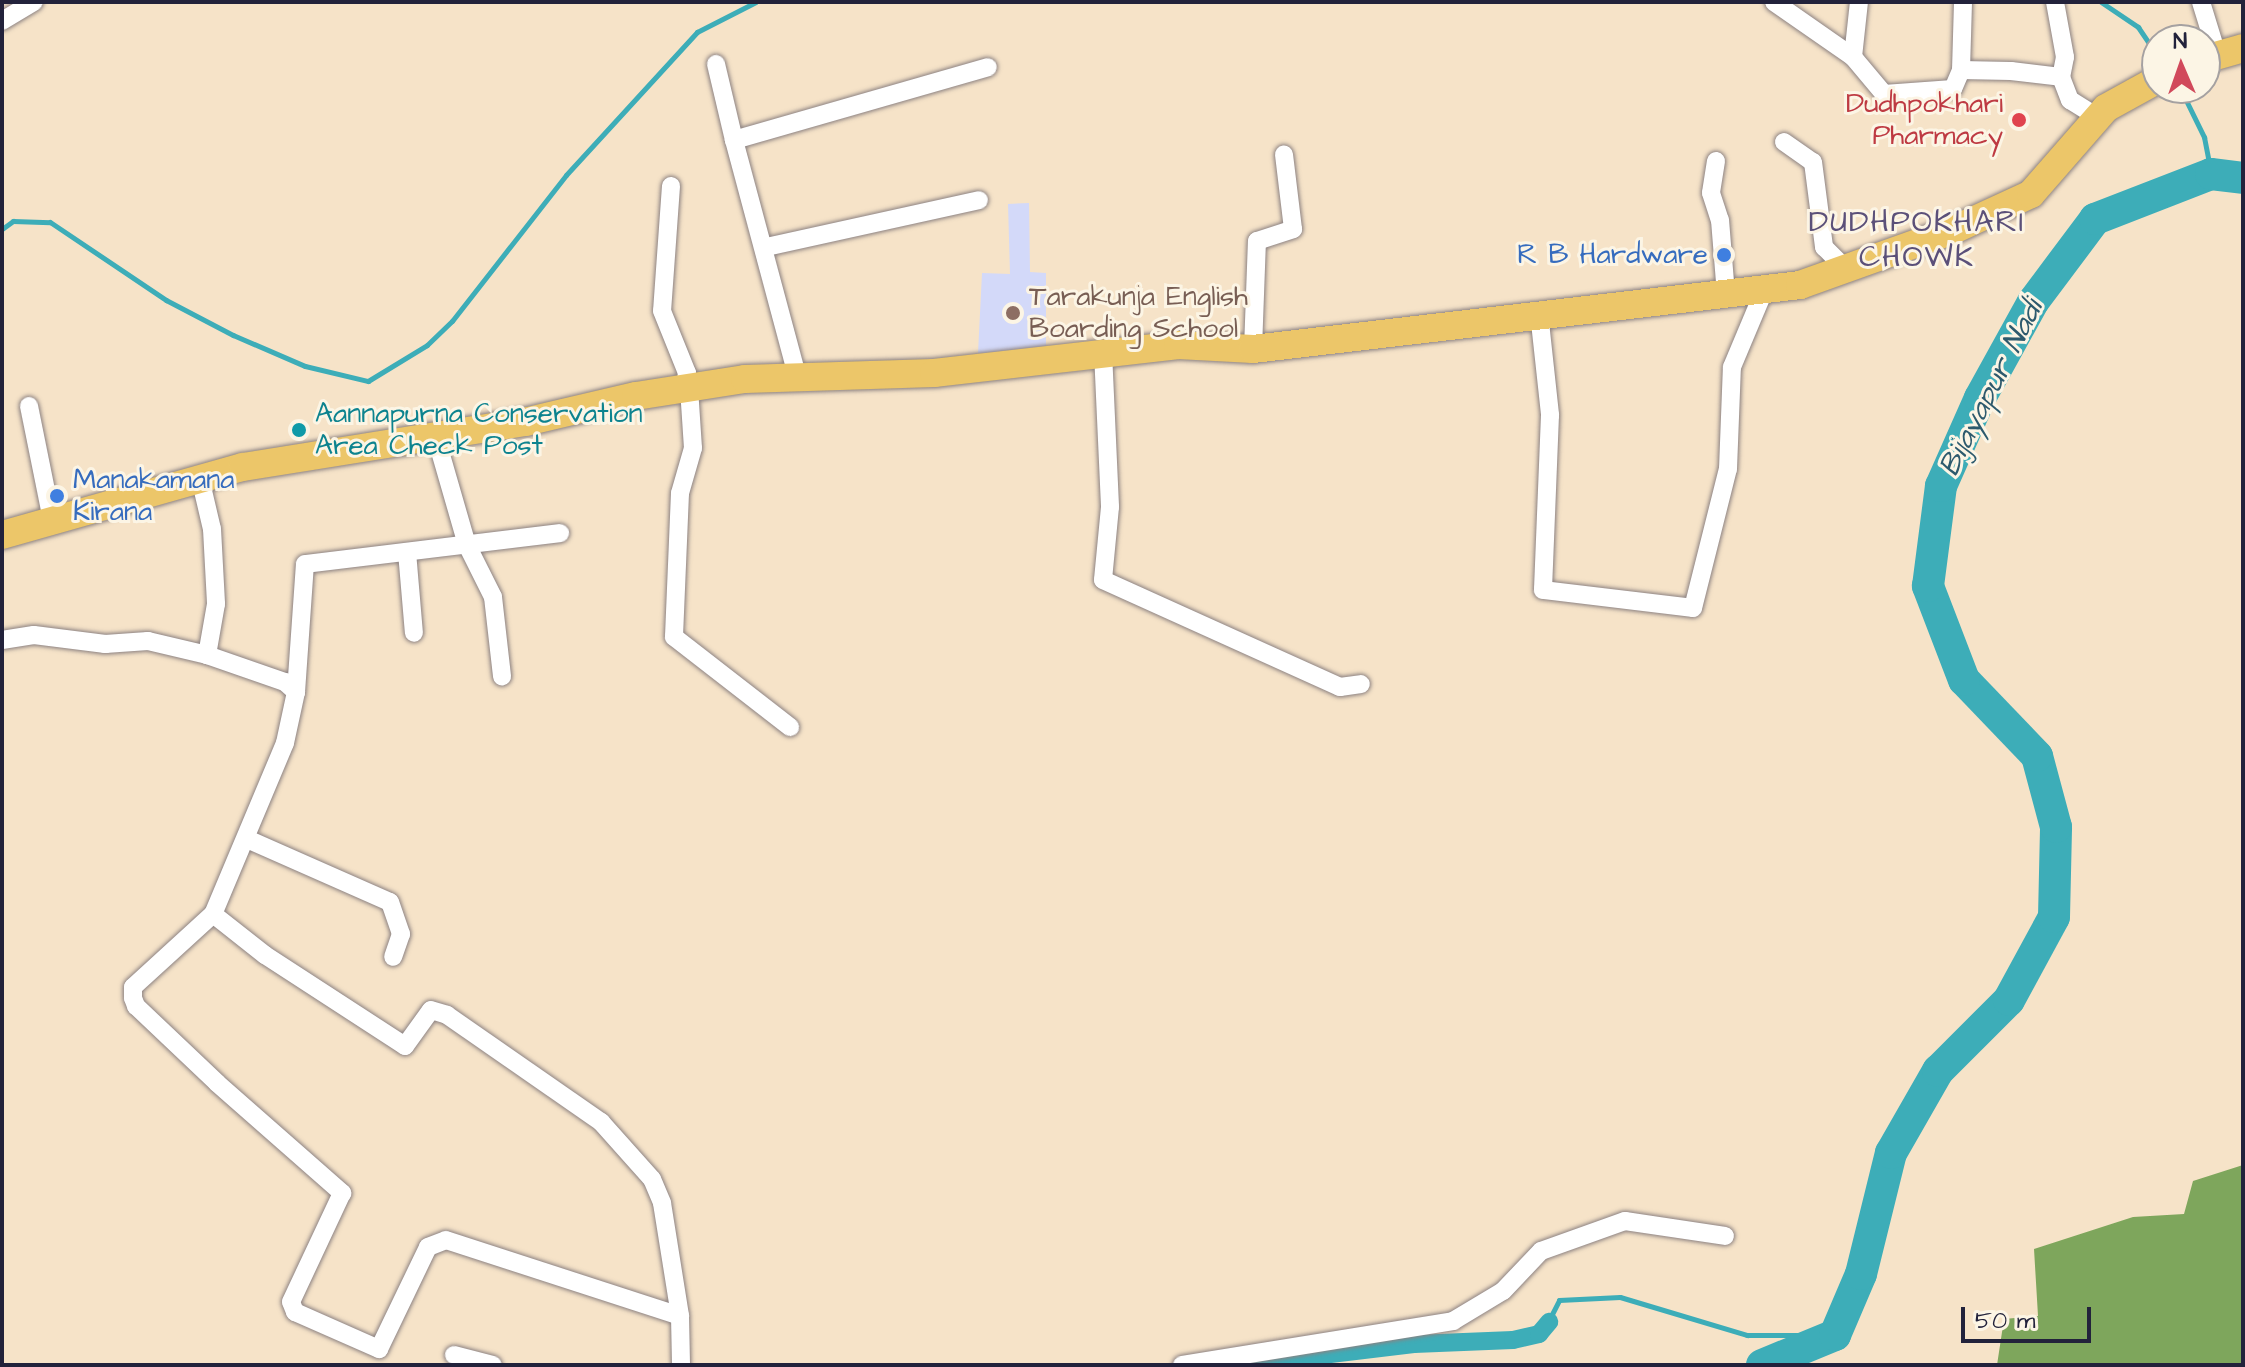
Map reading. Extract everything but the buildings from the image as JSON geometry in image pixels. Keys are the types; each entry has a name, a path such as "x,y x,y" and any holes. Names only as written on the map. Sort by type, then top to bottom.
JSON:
{"main road":[{"path":"2,535 200,478 435,434 525,422 687,388 934,373 1178,345 1253,349 1539,313 1800,285 1843,266 1884,257 2031,194 2097,117 2141,88"}],"street":[{"path":"2,21 34,2"},
{"path":"1774,2 1853,57 1884,94 1953,89 1961,70 1963,2"},
{"path":"1853,57 1859,2"},
{"path":"2055,2 2065,57 2061,77 2070,100 2097,117"},
{"path":"2201,2 2222,54"},
{"path":"716,64 798,379"},
{"path":"734,140 988,67"},
{"path":"1961,70 2061,77"},
{"path":"1784,142 1813,162 1824,247 1843,266"},
{"path":"1253,349 1257,241 1293,229 1284,155"},
{"path":"1716,161 1711,193 1720,220 1726,294"},
{"path":"671,186 662,311 687,373 693,448 680,493 674,637 790,727"},
{"path":"766,247 979,200"},
{"path":"1539,313 1550,415 1543,590 1693,608 1728,469 1732,367 1764,291"},
{"path":"1103,352 1110,507 1103,580 1340,687 1361,684"},
{"path":"29,406 52,520"},
{"path":"435,434 467,545 493,597 502,676"},
{"path":"200,478 212,529 216,604 207,655"},
{"path":"560,533 305,564 296,692 285,743 247,839 213,914 133,987 136,1006 342,1193 292,1307 376,1357 428,1247 446,1240 680,1316"},
{"path":"407,552 414,633"},
{"path":"2,640 34,635 105,644 148,641 207,655 285,682 296,692"},
{"path":"247,839 390,902 401,934 393,957"},
{"path":"213,914 276,963 405,1046 431,1010 447,1015 601,1122 652,1179 662,1203 680,1316 681,1365"},
{"path":"1182,1365 1453,1321 1503,1291 1541,1251 1625,1221 1725,1236"},
{"path":"454,1355 493,1365"}],"shaded area":[{"name":"Tarakunja English Boarding School","path":"1029,203 1030,272 1046,273 1046,352 978,353 982,273 1010,274 1008,204"}],"green space":[{"path":"2243,1165 2243,1365 1997,1365 2004,1319 2038,1316 2034,1249 2133,1217 2184,1214 2193,1181"}],"waterway":[{"path":"2,229 13,221 50,222 166,300 233,335 305,366 368,381 427,345 452,321 566,175 697,32 756,2"},
{"path":"2101,2 2141,31"},
{"path":"2188,104 2204,137 2211,174"},
{"name":"Bijayapur Nadi","path":"1762,1365 1835,1335 1861,1274 1891,1153 1938,1071 2009,1000 2054,917 2056,827 2037,756 1964,680 1928,586 1941,486 1980,398 2033,302 2095,219 2211,174 2243,178"},
{"path":"1549,1320 1559,1300 1620,1297 1747,1335 1835,1335"},
{"path":"1240,1365 1414,1344 1513,1340 1539,1334 1549,1322"}],"place":[{"name":"Dudhpokhari Pharmacy","path":"2019,120"},
{"name":"R B Hardware","path":"1724,255"},
{"name":"Tarakunja English Boarding School","path":"1013,313"},
{"name":"Aannapurna Conservation Area Check Post","path":"299,430"},
{"name":"Manakamana Kirana","path":"57,496"}],"district":[{"name":"DUDHPOKHARI CHOWK","path":"1917,239"}]}
